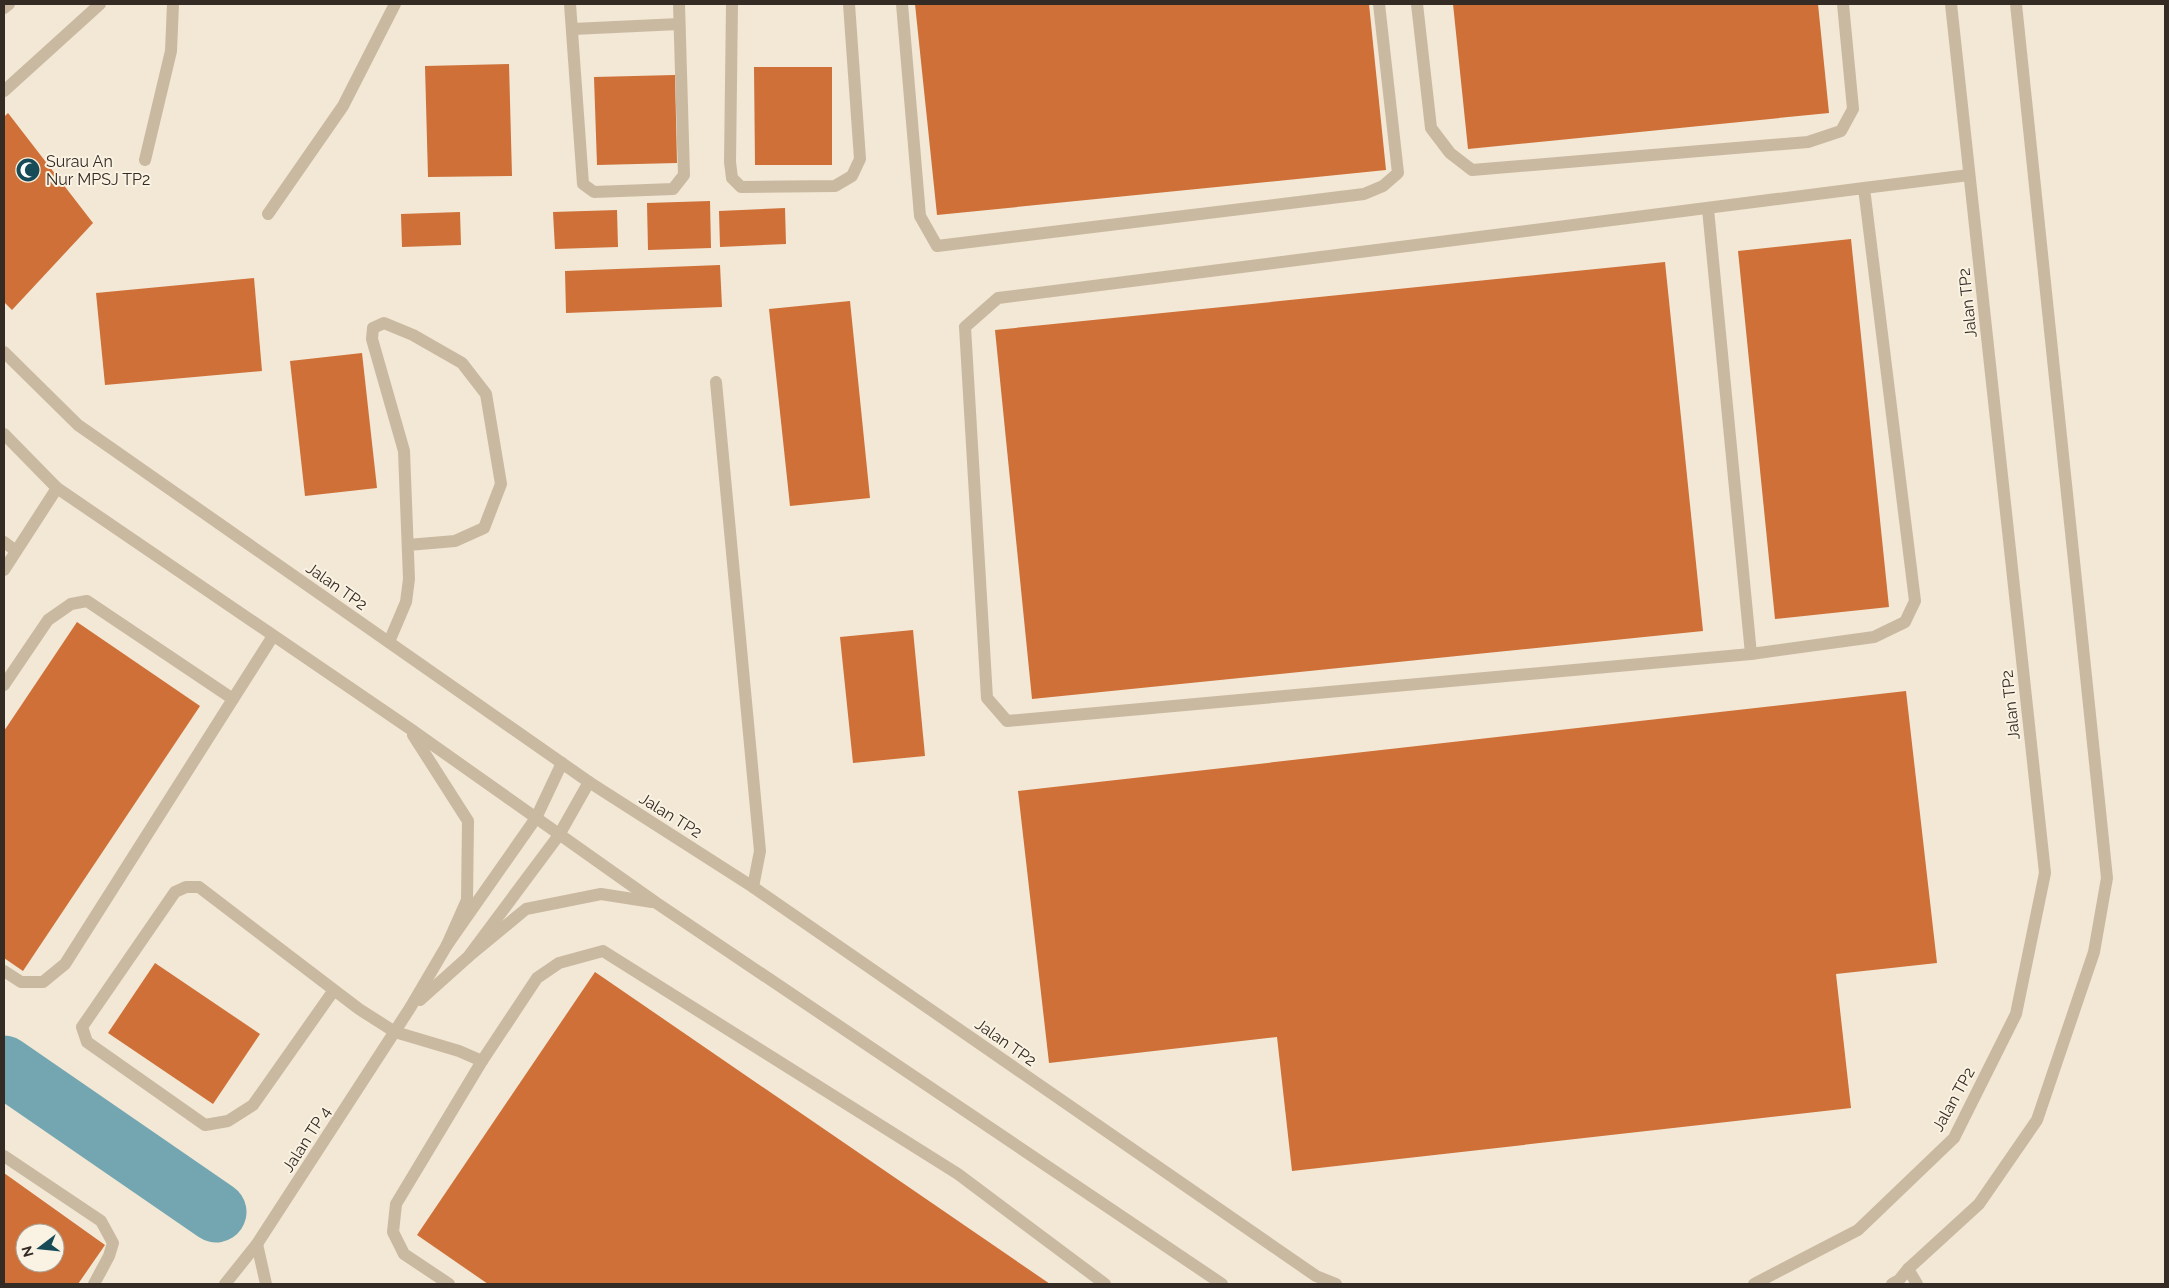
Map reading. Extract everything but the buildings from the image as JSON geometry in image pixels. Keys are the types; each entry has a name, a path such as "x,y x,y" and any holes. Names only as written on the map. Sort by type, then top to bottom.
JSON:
{"street":[{"path":"4,8 8,4"},
{"path":"4,91 100,4"},
{"path":"145,160 171,51 173,4"},
{"path":"268,214 343,106 395,4"},
{"path":"570,4 583,184 594,192 673,189 684,175 679,4"},
{"path":"732,4 730,162 732,178 742,187 835,186 852,176 860,159 849,4"},
{"path":"902,4 920,216 937,246 1364,194 1383,186 1398,173 1379,4"},
{"path":"1417,4 1431,128 1450,153 1472,170 1808,142 1841,131 1853,109 1843,4"},
{"name":"Jalan TP2","path":"1754,1284 1858,1230 1954,1138 2016,1014 2045,873 1951,4"},
{"path":"1892,1284 1899,1280 1908,1269 1979,1204 2037,1120 2094,952 2107,878 2016,4"},
{"path":"573,29 679,24"},
{"path":"1864,188 1915,601 1905,622 1874,637 1751,654 1007,721 987,698 965,327 998,298 1708,209 1864,188 1969,175"},
{"path":"1708,209 1751,654"},
{"path":"389,642 406,602 409,580 404,451 372,339 373,328 384,323 413,335 462,364 486,394 502,484 484,528 455,541 408,545"},
{"name":"Jalan TP2","path":"4,352 78,425 562,764 753,887 1307,1270 1336,1284"},
{"path":"716,382 760,851 753,887"},
{"path":"4,434 58,488 409,728 655,902 1222,1284"},
{"path":"4,570 58,488"},
{"path":"4,542 16,551"},
{"path":"4,684 48,620 71,604 88,601 233,699"},
{"path":"4,971 21,982 43,982 65,964 273,636"},
{"path":"409,728 468,821 467,900 447,945"},
{"name":"Jalan TP 4","path":"225,1284 258,1244 410,1008 447,945 536,818 562,764"},
{"name":"Jalan TP 4","path":"410,1008 468,957 559,835 589,782"},
{"path":"334,990 253,1105 228,1121 205,1125 86,1042 82,1027 174,892 186,887 199,887 334,990 394,1032 459,1051 482,1061"},
{"path":"468,957 526,910 602,894 655,902"},
{"path":"449,1284 404,1254 393,1232 396,1204 482,1061 537,978 559,962 603,950 958,1174 1105,1284"},
{"path":"4,1156 101,1222 113,1243 109,1256 94,1284"},
{"path":"258,1244 266,1284"},
{"path":"1908,1269 1917,1284"}],"waterway":[{"path":"4,1066 216,1212"}],"place":[{"name":"Surau An Nur MPSJ TP2","path":"28,170"}]}
